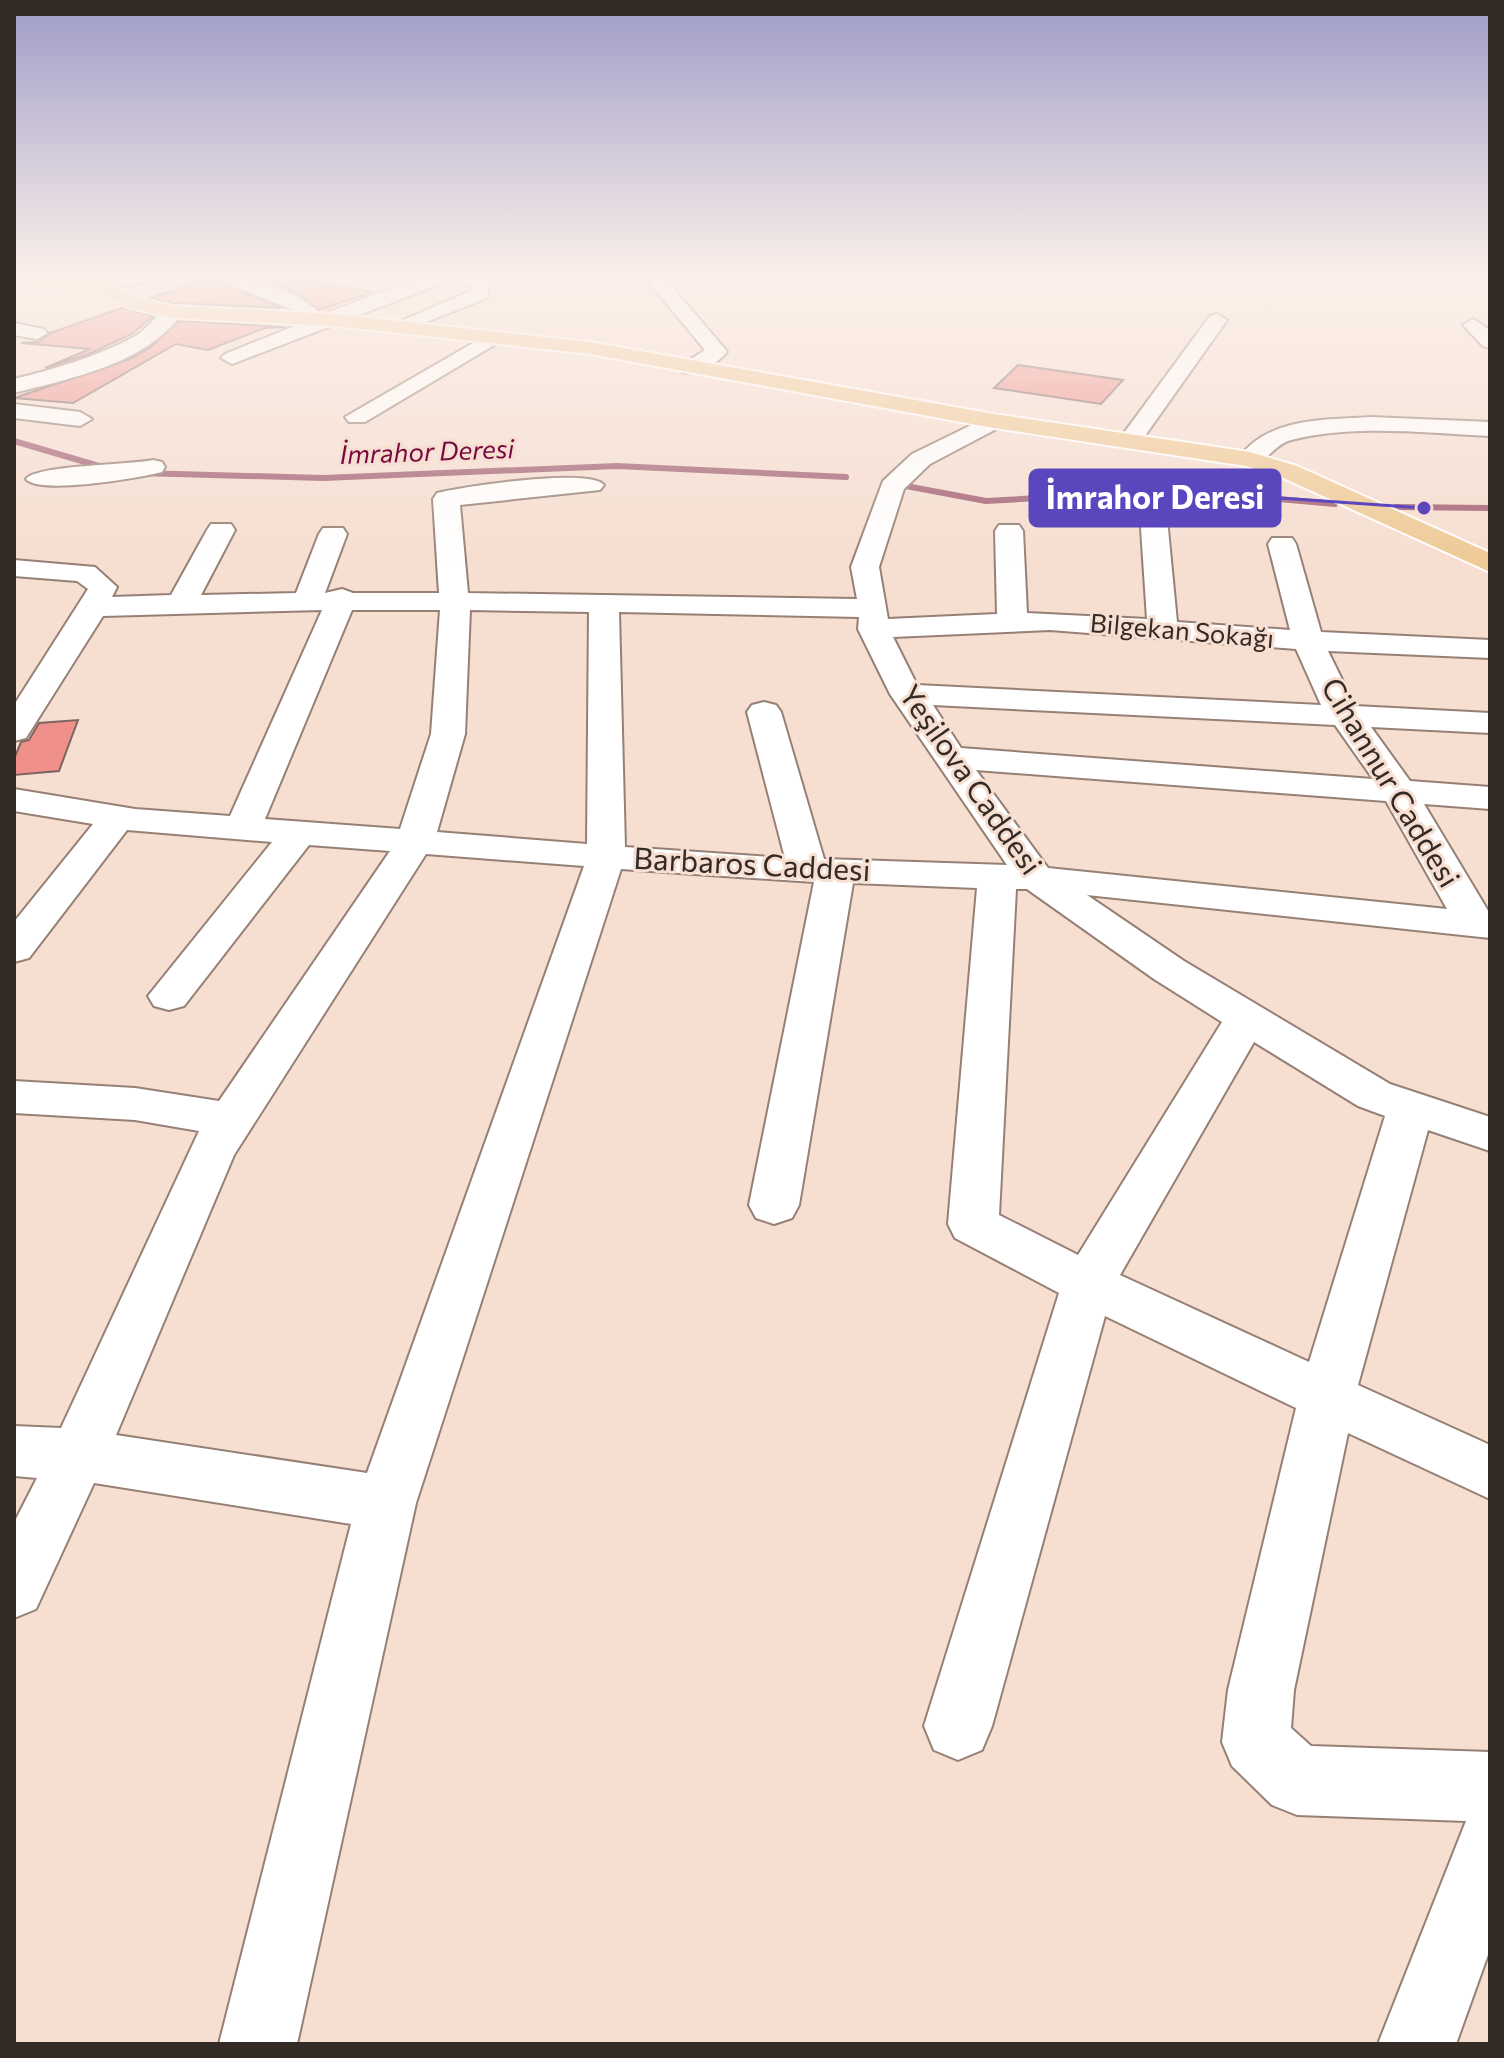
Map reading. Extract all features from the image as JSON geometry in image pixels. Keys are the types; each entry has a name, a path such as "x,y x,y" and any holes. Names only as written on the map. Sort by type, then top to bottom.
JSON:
{"main road":[{"path":"707,370 994,421 1250,459 1288,471 1490,564"}],"street":[{"path":"14,386 75,370"},
{"path":"357,417 437,370"},
{"path":"1129,442 1181,370"},
{"path":"14,411 80,419"},
{"name":"Yeşilova Caddesi","path":"994,421 921,459 892,486 865,567 874,618 906,694 925,716 1016,877 1374,1095 1490,1134"},
{"path":"1250,459 1279,435 1318,428 1371,424 1490,429"},
{"path":"14,495 26,476 141,471"},
{"path":"14,1588 78,1455 211,1151 415,842 448,734 454,600 446,499 516,489 591,485"},
{"path":"1152,498 1163,630"},
{"path":"182,603 221,530"},
{"path":"1009,531 1012,620"},
{"path":"308,599 333,534"},
{"name":"Cihannur Caddesi","path":"1282,544 1308,641 1347,718 1483,925"},
{"path":"14,568 85,573 103,587 14,731"},
{"path":"243,828 342,598"},
{"name":"Bilgekan Sokağı","path":"93,607 342,598 604,601 874,618 1012,620 1308,641 1490,649"},
{"path":"258,2044 386,1503 606,857 604,601"},
{"path":"906,694 1490,723"},
{"path":"764,712 822,870 774,1205"},
{"path":"949,758 1490,798"},
{"name":"Barbaros Caddesi","path":"14,800 117,818 606,857 822,870 1016,877 1483,925"},
{"path":"14,949 117,818"},
{"path":"169,996 299,833"},
{"path":"1016,877 973,1224 1088,1284 1490,1473"},
{"path":"958,1726 1088,1284 1247,1017"},
{"path":"14,1097 135,1104 232,1120"},
{"path":"1411,1107 1327,1396 1261,1690 1256,1742 1297,1780 1490,1787"},
{"path":"14,1451 78,1455 386,1503"},
{"path":"1417,2044 1490,1847"}],"building":[{"path":"97,370 131,370 73,403 14,398"},
{"path":"1013,370 1053,370 1123,380 1101,404 994,388"},
{"path":"78,720 59,771 14,775 14,759 21,742 29,740 39,723"}],"waterway":[{"name":"İmrahor Deresi","path":"14,441 109,469"},
{"name":"İmrahor Deresi","path":"140,473 323,478 617,466 846,477"},
{"name":"İmrahor Deresi","path":"906,486 986,501 1179,490 1335,504"},
{"name":"İmrahor Deresi","path":"1396,507 1490,508"}],"place":[{"name":"İmrahor Deresi","path":"1424,508"}]}
